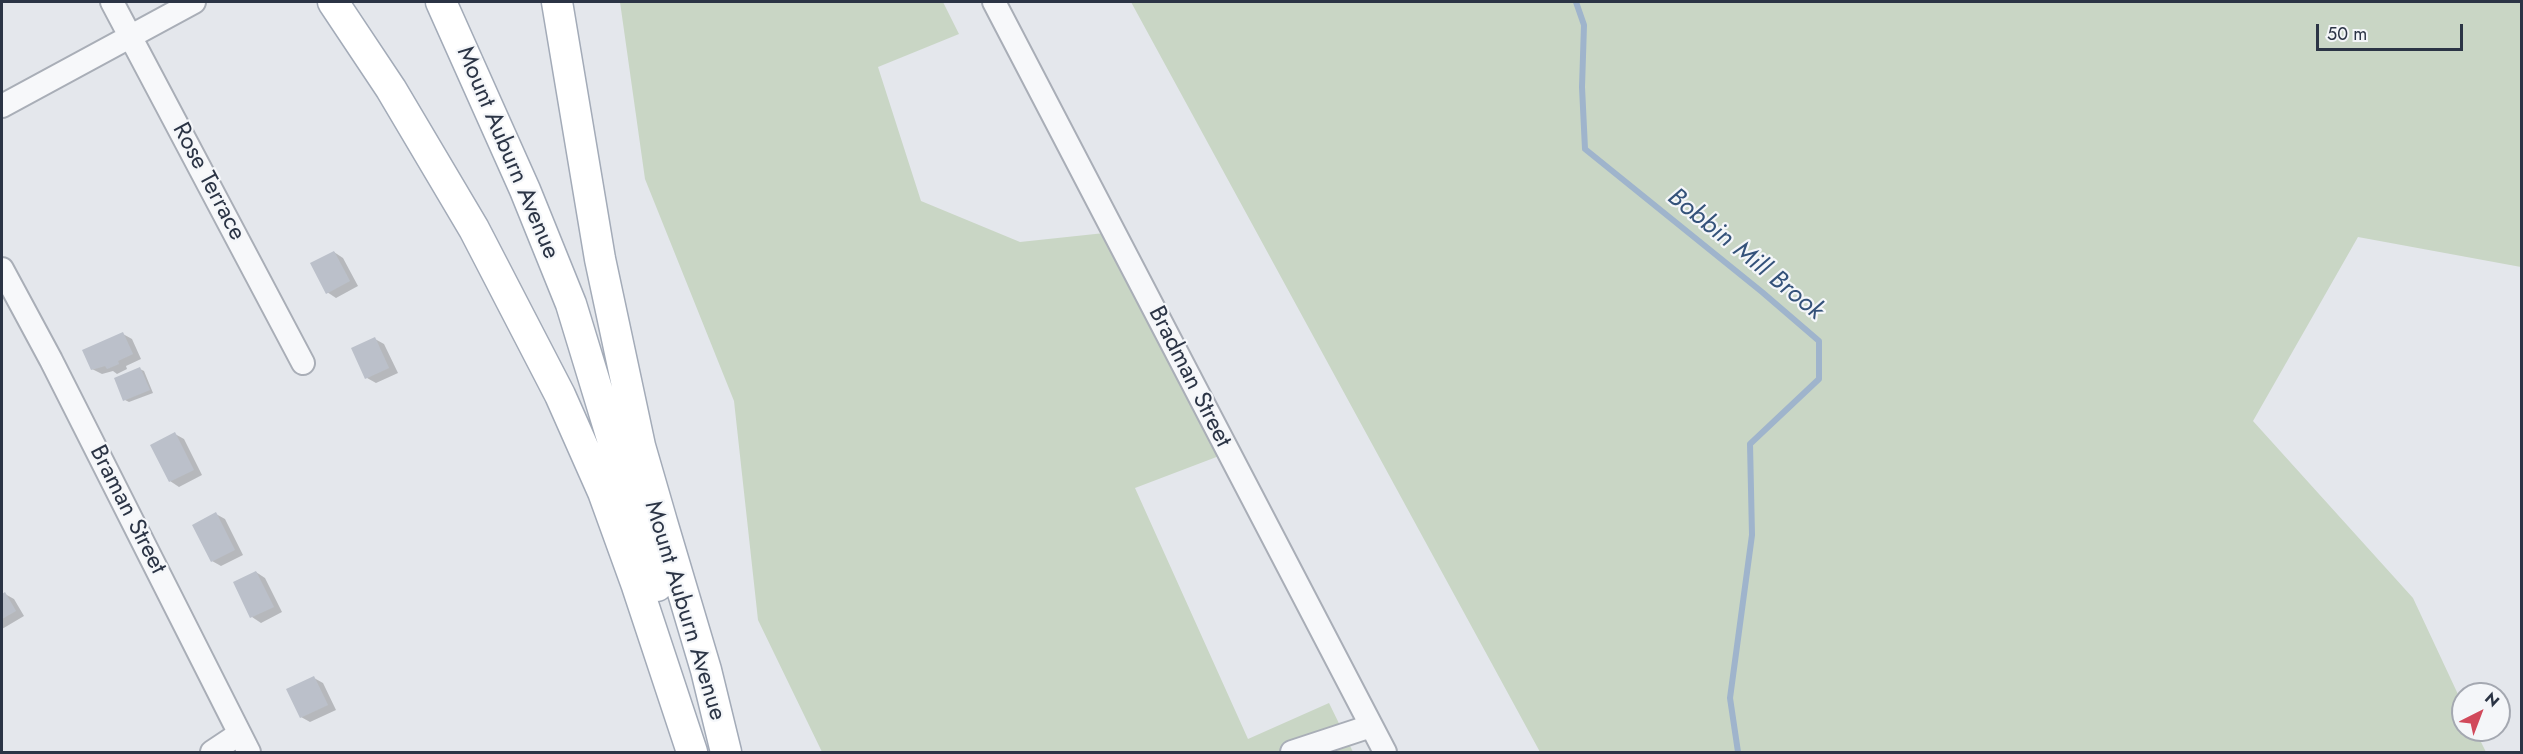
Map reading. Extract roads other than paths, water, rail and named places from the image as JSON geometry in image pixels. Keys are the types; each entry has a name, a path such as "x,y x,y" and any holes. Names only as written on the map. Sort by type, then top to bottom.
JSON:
{"main road":[{"path":"333,2 391,89 469,220 560,395 607,502 638,586 692,753"},
{"name":"Mount Auburn Avenue","path":"441,2 525,190 571,304 594,373 664,611 698,753"},
{"path":"557,2 600,259 640,446 662,522"},
{"name":"Mount Auburn Avenue","path":"594,373 662,522 706,670 726,753"}],"street":[{"name":"Rose Terrace","path":"112,2 303,363"},
{"path":"2,106 194,2"},
{"name":"Bradman Street","path":"994,2 1385,753"},
{"name":"Braman Street","path":"2,269 75,408 244,743"},
{"path":"1292,753 1371,726"},
{"path":"212,753 244,743"}],"waterway":[{"name":"Bobbin Mill Brook","path":"1576,2 1584,25 1582,87 1585,149 1819,341 1819,379 1750,444 1752,535 1730,698 1738,752"}]}
